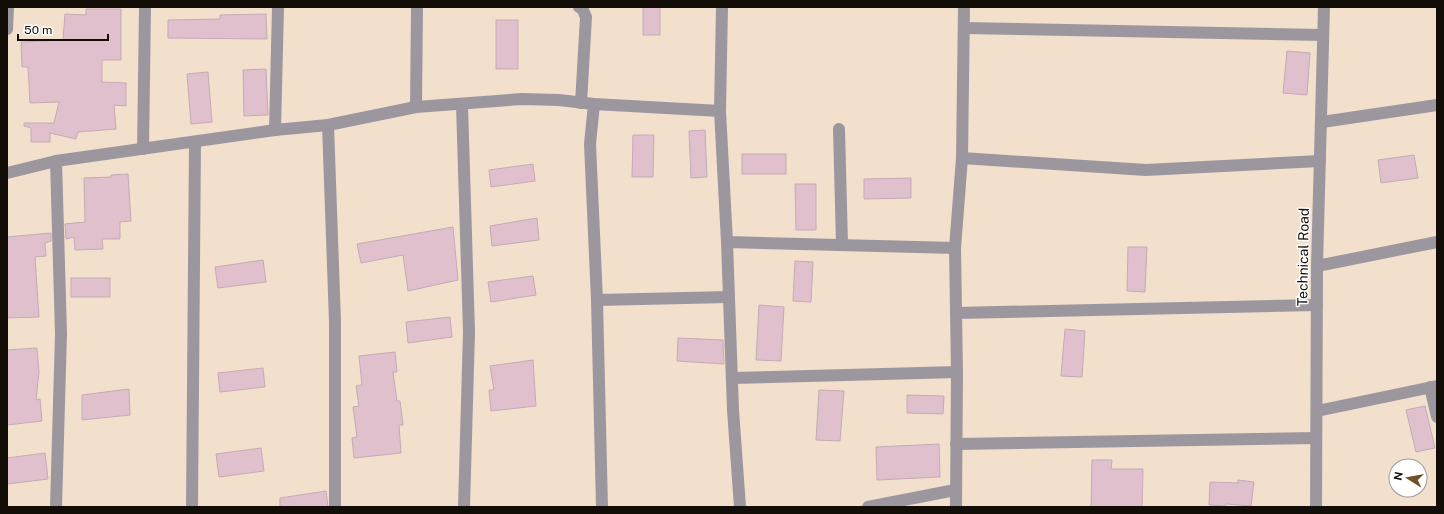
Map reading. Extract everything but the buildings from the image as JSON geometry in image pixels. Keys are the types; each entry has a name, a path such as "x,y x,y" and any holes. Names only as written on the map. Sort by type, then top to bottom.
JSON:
{"street":[{"path":"7,29 8,7"},
{"path":"275,130 278,7"},
{"path":"416,108 417,7"},
{"path":"579,7 582,8 586,17 581,103"},
{"path":"722,7 720,111 733,378 733,410 740,507"},
{"path":"956,507 957,372 955,248 962,158 964,7"},
{"name":"Technical Road","path":"1316,507 1317,266 1324,7"},
{"path":"143,149 145,8"},
{"path":"964,28 1323,35"},
{"path":"7,173 56,162 275,130 328,125 416,108 522,99 559,100 594,104 720,111"},
{"path":"594,104 590,144 597,300 602,507"},
{"path":"1322,122 1437,104"},
{"path":"462,105 469,332 464,507"},
{"path":"328,125 334,322 335,507"},
{"path":"839,129 842,174 842,244"},
{"path":"192,507 195,142"},
{"path":"962,158 1146,170 1320,161"},
{"path":"56,162 61,334 56,507"},
{"path":"727,242 955,248"},
{"path":"1317,266 1437,242"},
{"path":"597,300 729,297"},
{"path":"956,314 1317,305"},
{"path":"733,378 957,372"},
{"path":"1317,411 1433,386 1437,417"},
{"path":"956,444 1316,438"},
{"path":"868,507 956,490"}]}
